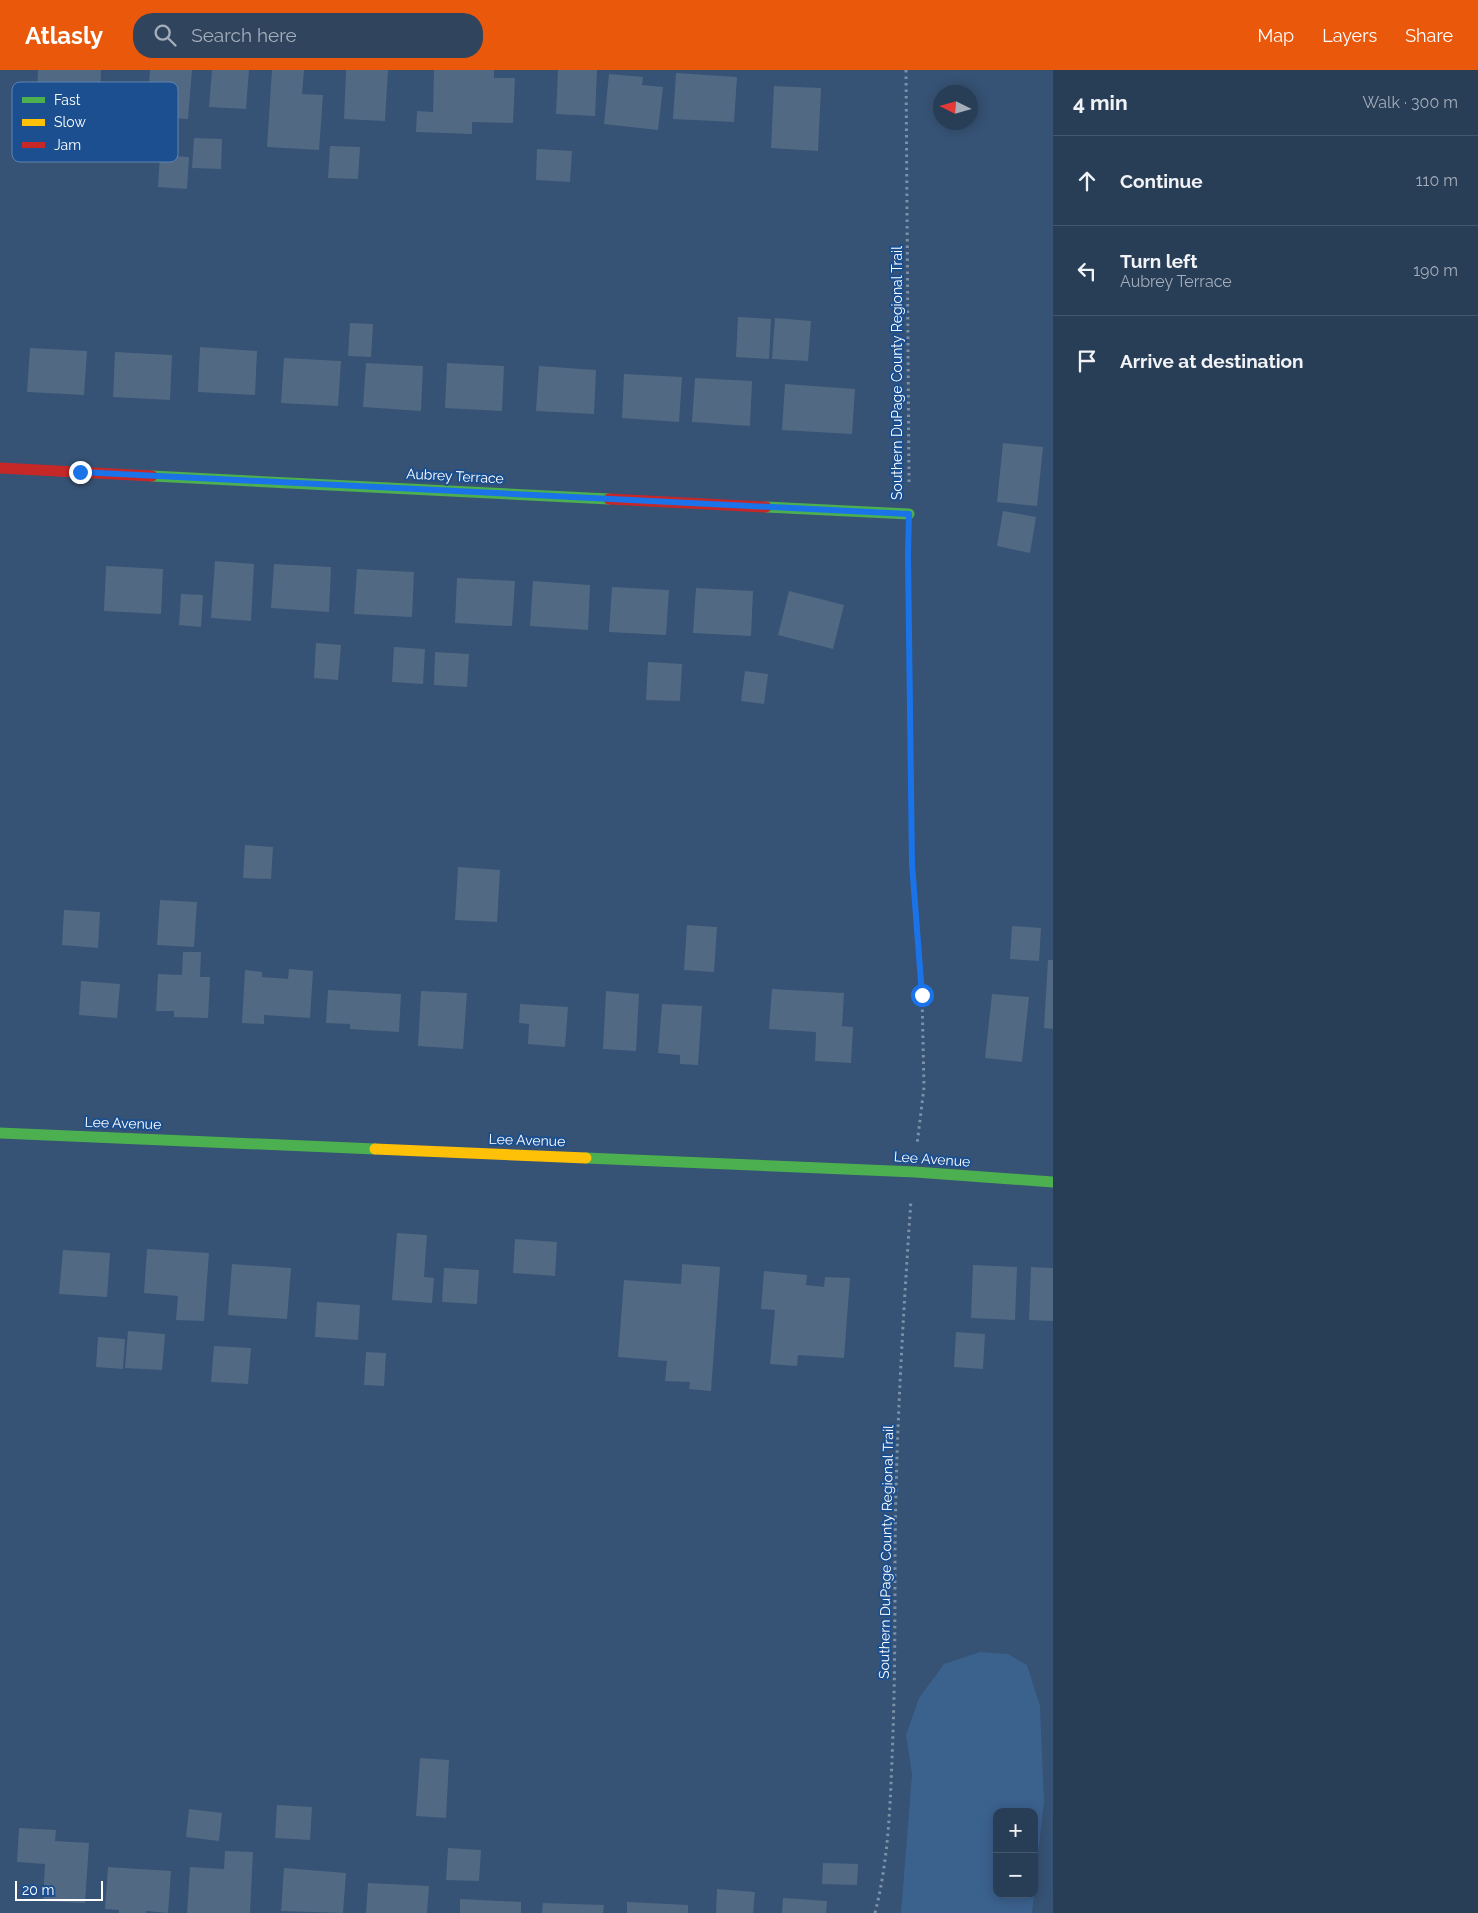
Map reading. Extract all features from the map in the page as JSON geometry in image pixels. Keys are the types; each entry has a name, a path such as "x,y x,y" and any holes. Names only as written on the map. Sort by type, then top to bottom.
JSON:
{"street":[{"name":"Aubrey Terrace","path":"0,468 909,514"},
{"name":"Lee Avenue","path":"0,1133 905,1172 1053,1182"}],"path":[{"name":"Southern DuPage County Regional Trail","path":"906,70 908,555 912,864 922,995 924,1087 917,1146"},
{"name":"Southern DuPage County Regional Trail","path":"876,1913 890,1824 895,1684 900,1364 911,1199"}],"water":[{"path":"980,1652 1008,1654 1027,1665 1040,1706 1044,1802 1038,1854 1038,1808 993,1808 993,1898 1034,1898 1032,1913 901,1913 912,1774 906,1735 919,1698 944,1664"}],"building":[{"path":"38,70 101,70 101,82 37,82"},
{"path":"150,70 192,70 188,119 178,118 178,82 149,82"},
{"path":"212,70 249,70 246,109 209,107"},
{"path":"272,70 304,70 302,94 323,95 319,150 267,147"},
{"path":"346,70 388,70 385,121 344,119"},
{"path":"434,70 494,70 494,78 515,78 513,123 472,122 472,134 416,132 417,111 433,112"},
{"path":"558,70 597,70 595,116 556,114"},
{"path":"676,73 737,77 734,122 673,119"},
{"path":"609,74 643,77 642,85 663,87 658,130 604,124"},
{"path":"774,86 821,88 818,151 771,148"},
{"path":"194,138 222,139 221,169 192,168"},
{"path":"330,146 360,147 358,179 328,178"},
{"path":"537,149 572,151 570,182 536,180"},
{"path":"178,156 189,157 187,189 158,187 160,162 178,162"},
{"path":"738,317 771,319 769,359 736,357"},
{"path":"775,318 811,321 808,361 772,359"},
{"path":"350,323 373,324 371,357 348,356"},
{"path":"200,347 257,351 255,395 198,392"},
{"path":"30,348 87,351 84,395 27,392"},
{"path":"115,352 172,355 170,400 113,397"},
{"path":"284,358 341,361 338,406 281,403"},
{"path":"366,363 423,366 421,411 363,407"},
{"path":"447,363 504,366 502,411 445,408"},
{"path":"539,366 596,370 594,414 536,411"},
{"path":"624,374 682,377 679,422 622,418"},
{"path":"695,378 752,381 750,426 692,422"},
{"path":"785,384 855,389 852,434 782,430"},
{"path":"1003,443 1043,447 1037,506 997,502"},
{"path":"1003,511 1036,517 1030,553 997,546"},
{"path":"215,561 254,564 251,621 211,618"},
{"path":"274,564 331,567 329,612 271,608"},
{"path":"106,566 163,569 161,614 104,611"},
{"path":"357,569 414,572 412,617 354,614"},
{"path":"457,578 515,581 512,626 455,623"},
{"path":"533,581 590,585 588,630 530,626"},
{"path":"612,587 669,590 666,635 609,632"},
{"path":"696,588 753,591 751,636 693,633"},
{"path":"789,591 844,605 833,649 778,635"},
{"path":"181,594 203,595 201,627 179,625"},
{"path":"316,643 341,645 338,680 314,678"},
{"path":"394,647 425,649 423,684 392,682"},
{"path":"435,652 469,654 467,687 434,685"},
{"path":"648,662 682,664 680,701 646,700"},
{"path":"745,671 768,674 764,704 741,701"},
{"path":"245,845 273,847 271,879 243,878"},
{"path":"458,867 500,870 497,922 455,920"},
{"path":"160,900 197,902 194,947 157,945"},
{"path":"64,910 100,912 98,948 62,945"},
{"path":"687,925 717,927 714,972 684,970"},
{"path":"1012,926 1041,928 1039,961 1010,959"},
{"path":"183,952 201,952 200,977 210,977 208,1018 174,1017 174,1011 156,1011 158,974 182,975"},
{"path":"1048,960 1053,960 1053,1029 1044,1028"},
{"path":"289,969 313,971 310,1018 264,1015 264,1024 242,1023 245,970 262,972 262,977 288,979"},
{"path":"81,981 120,984 117,1018 79,1015"},
{"path":"772,989 844,993 842,1026 853,1027 851,1063 815,1061 816,1032 769,1029"},
{"path":"328,990 401,994 399,1032 350,1029 350,1024 326,1023"},
{"path":"421,991 467,993 463,1049 418,1046"},
{"path":"606,991 639,994 636,1051 603,1049"},
{"path":"992,994 1029,997 1022,1062 985,1058"},
{"path":"520,1004 568,1007 565,1047 528,1044 529,1024 519,1023"},
{"path":"662,1004 702,1006 698,1065 680,1064 680,1055 658,1053"},
{"path":"397,1233 427,1235 424,1277 434,1278 432,1303 392,1300"},
{"path":"515,1239 557,1242 555,1276 513,1273"},
{"path":"147,1249 209,1253 204,1321 176,1320 178,1296 144,1293"},
{"path":"63,1250 110,1253 107,1297 59,1294"},
{"path":"232,1264 291,1268 287,1319 228,1315"},
{"path":"682,1264 720,1267 711,1391 689,1389 690,1382 665,1381 667,1361 618,1357 624,1280 681,1284"},
{"path":"973,1265 1017,1267 1015,1320 971,1318"},
{"path":"1031,1267 1053,1268 1053,1321 1029,1320"},
{"path":"444,1268 479,1270 477,1304 442,1302"},
{"path":"764,1271 807,1275 806,1285 824,1287 825,1277 850,1278 844,1358 798,1355 797,1366 770,1364 775,1310 761,1309"},
{"path":"317,1302 360,1305 358,1340 315,1337"},
{"path":"128,1331 165,1334 162,1370 125,1368"},
{"path":"956,1332 985,1334 983,1369 954,1367"},
{"path":"98,1337 125,1339 123,1369 96,1367"},
{"path":"214,1346 251,1348 248,1384 211,1382"},
{"path":"366,1352 386,1353 384,1386 364,1385"},
{"path":"420,1758 449,1760 446,1818 416,1816"},
{"path":"277,1805 312,1807 310,1840 275,1838"},
{"path":"189,1809 222,1813 219,1841 186,1837"},
{"path":"19,1828 56,1830 55,1841 89,1843 85,1903 43,1901 45,1864 17,1862"},
{"path":"448,1848 481,1850 479,1881 446,1880"},
{"path":"225,1851 253,1852 250,1913 187,1913 190,1867 224,1869"},
{"path":"823,1863 858,1864 857,1885 822,1884"},
{"path":"108,1867 171,1871 168,1913 146,1911 146,1913 119,1913 119,1910 105,1909"},
{"path":"284,1868 346,1873 343,1913 281,1911"},
{"path":"368,1883 429,1886 427,1913 366,1913"},
{"path":"717,1889 755,1892 753,1913 716,1913"},
{"path":"783,1898 827,1901 826,1913 782,1913"},
{"path":"460,1899 521,1902 521,1913 460,1913"},
{"path":"627,1902 688,1905 688,1913 627,1913"},
{"path":"543,1903 604,1905 603,1913 542,1913"}],"traffic: fast":[{"path":"152,476 609,499"},
{"path":"766,507 909,514"},
{"path":"0,1133 375,1149"},
{"path":"586,1158 915,1172 1053,1182"}],"traffic: slow":[{"path":"375,1149 586,1158"}],"traffic: jam":[{"path":"0,468 152,476"},
{"path":"609,499 766,507"}],"route":[{"path":"80,472 909,514 912,864 922,995"}]}
